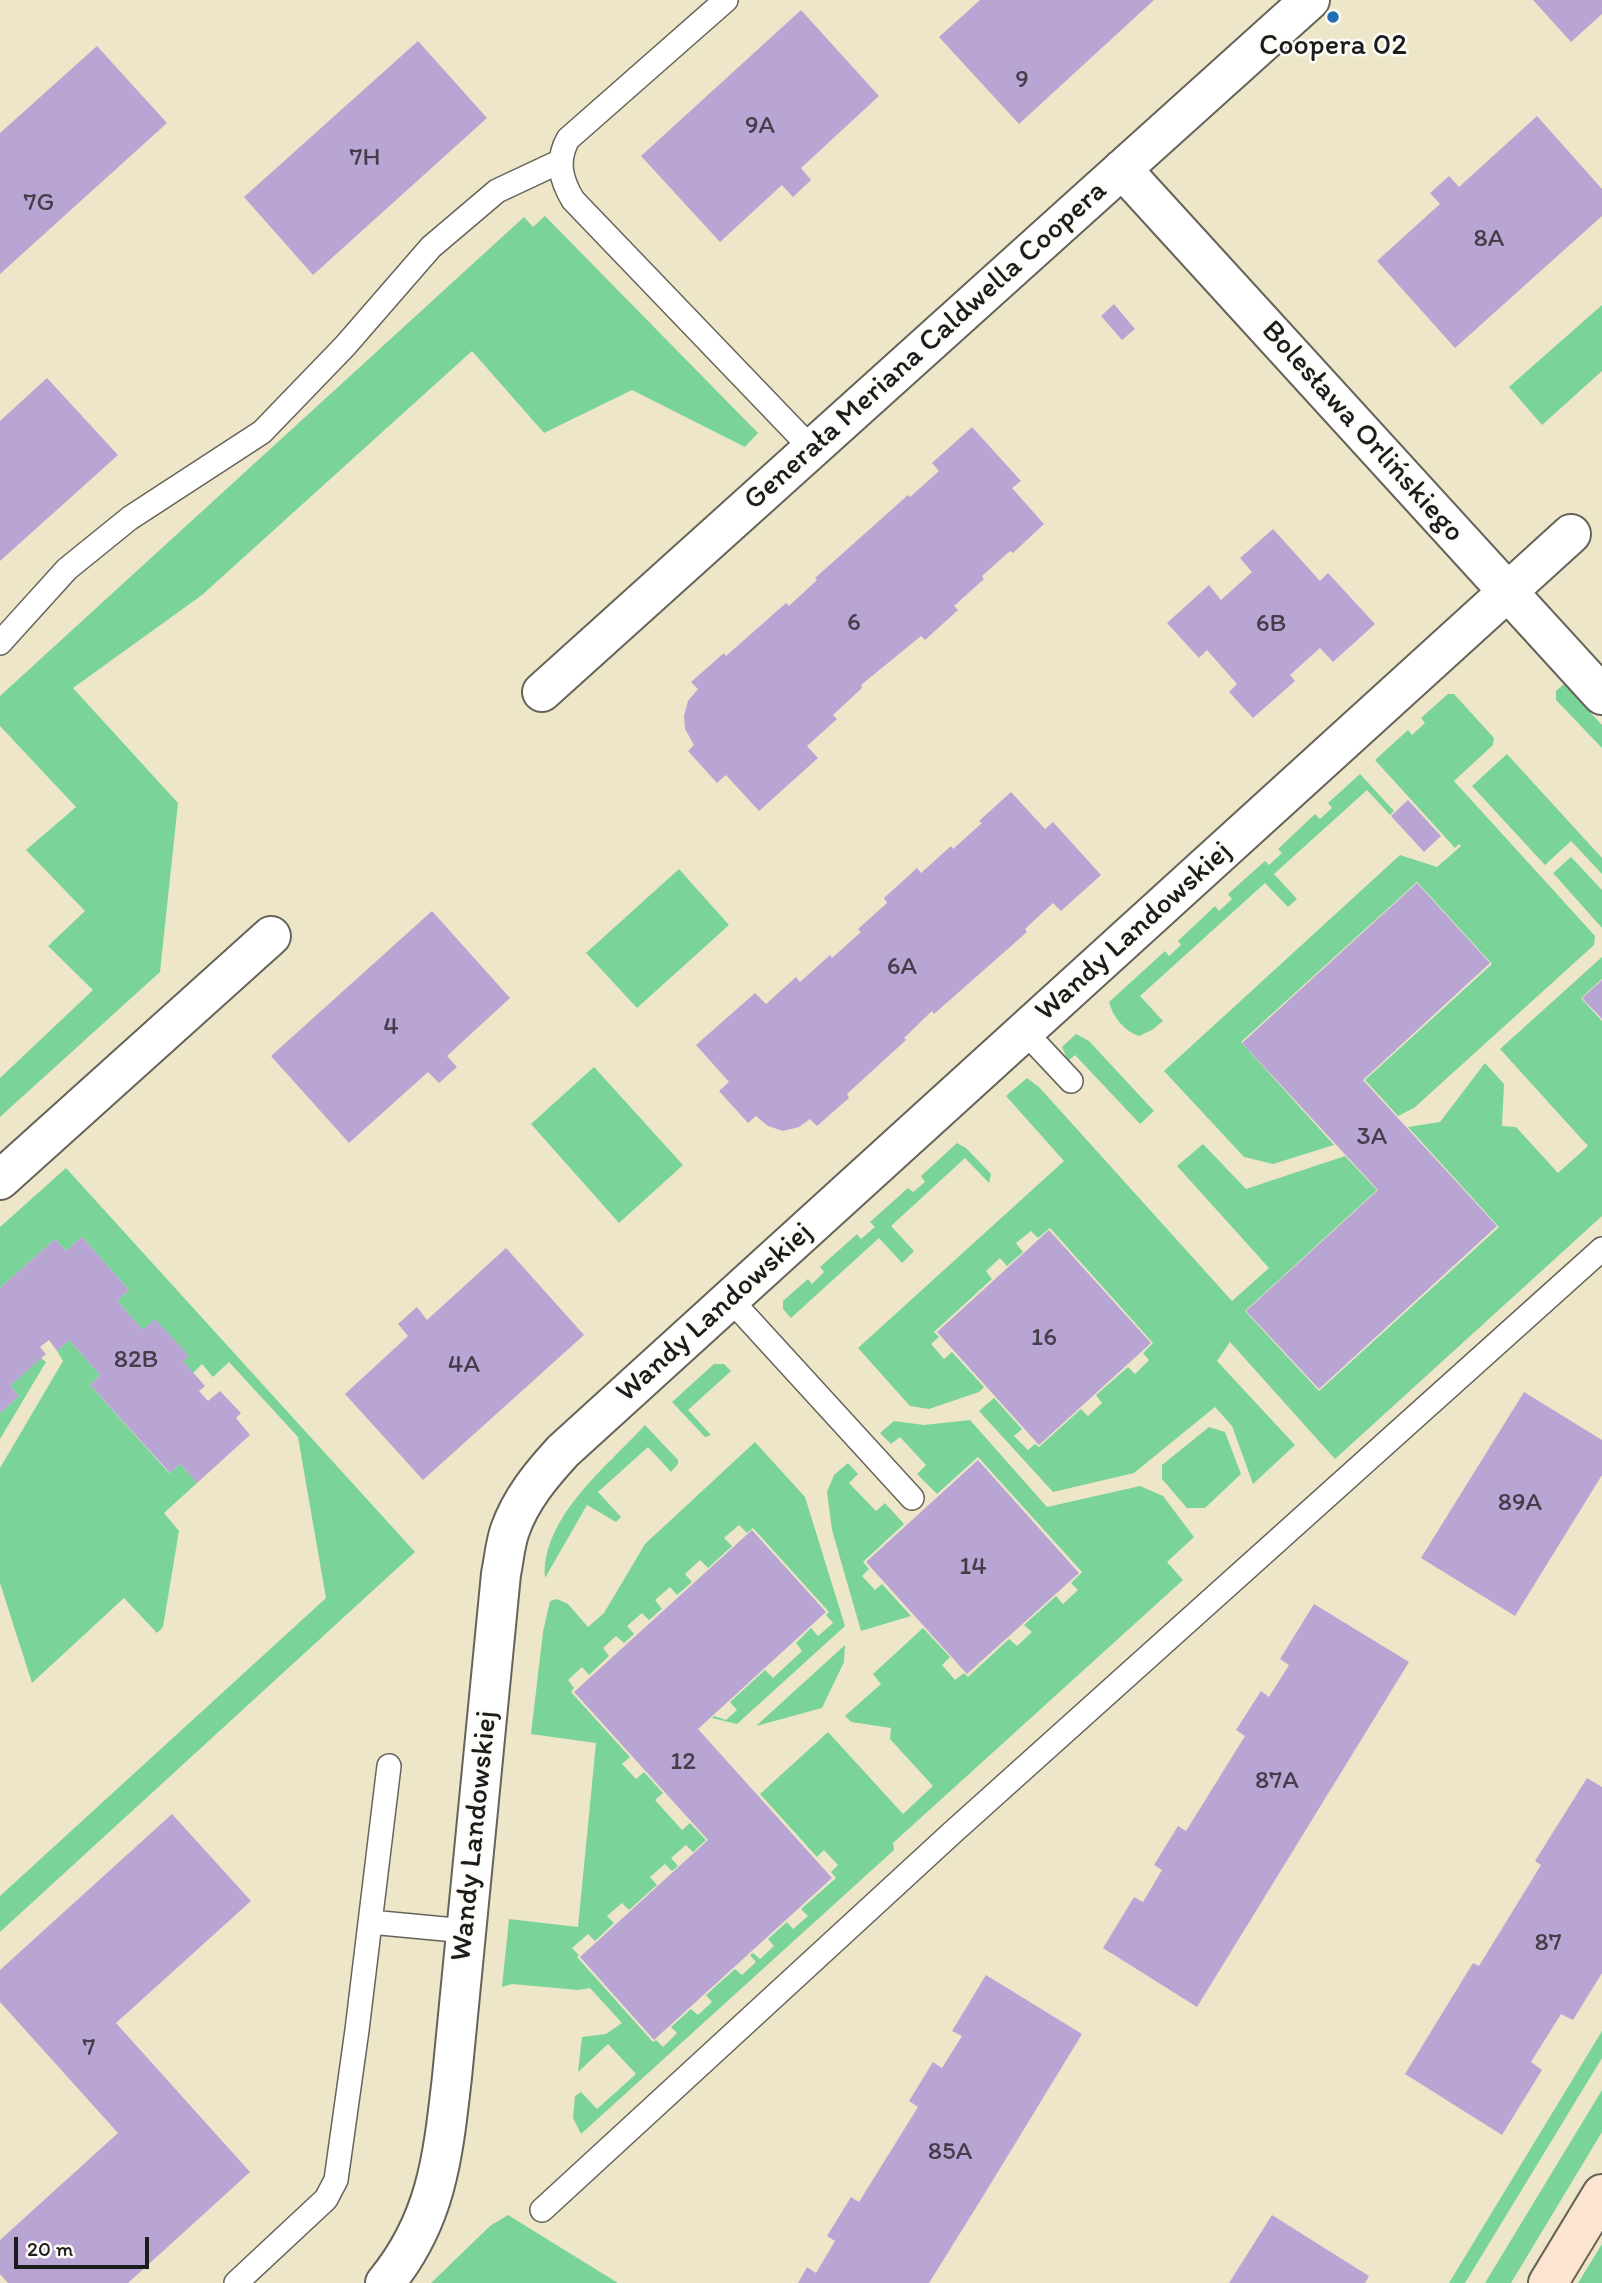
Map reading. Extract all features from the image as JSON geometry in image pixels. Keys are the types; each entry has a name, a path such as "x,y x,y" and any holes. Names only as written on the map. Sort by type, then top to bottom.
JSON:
{"main road":[{"path":"1548,2283 1602,2194"}],"street":[{"name":"Generała Meriana Caldwella Coopera","path":"542,692 1310,0"},
{"name":"Bolesława Orlińskiego","path":"1122,169 1602,695"},
{"name":"Wandy Landowskiej","path":"385,2283 402,2262 428,2211 442,2157 501,1574 509,1532 540,1476 563,1451 1571,534"},
{"path":"0,1180 271,936"}],"lane":[{"path":"726,0 568,139 561,160 563,180 573,200 812,449"},
{"path":"0,643 77,560 130,518 262,432 345,346 431,247 497,191 561,160"},
{"path":"1024,1032 1071,1081"},
{"path":"542,2210 963,1823 1602,1249"},
{"path":"730,1299 912,1498"},
{"path":"236,2283 326,2199 336,2180 389,1766"},
{"path":"370,1922 466,1931"}],"green space":[{"path":"545,216 758,433 745,447 632,390 544,433 472,351 202,595 73,688 178,803 160,972 0,1117 0,1078 93,990 48,946 85,911 26,850 76,807 0,726 0,696 524,217 533,227"},
{"path":"1602,305 1602,371 1542,425 1509,387"},
{"path":"1564,684 1602,725 1602,748 1556,700 1556,691"},
{"path":"1448,694 1454,694 1494,738 1493,745 1454,781 1595,936 1594,945 1414,1108 1398,1116 1365,1080 1492,964 1417,882 1241,1042 1334,1145 1273,1164 1244,1157 1164,1071 1400,855 1437,867 1461,846 1459,844 1455,848 1375,760 1408,730 1412,735 1425,723 1421,718"},
{"path":"1507,754 1602,858 1602,874 1571,841 1545,865 1472,786"},
{"path":"1360,774 1394,811 1390,815 1367,790 1274,874 1297,899 1288,907 1265,883 1140,996 1163,1021 1139,1036 1124,1027 1113,1013 1109,1002 1165,951 1169,956 1181,945 1178,941 1215,906 1219,911 1232,899 1228,894 1265,861 1269,865 1282,853 1278,849 1315,814 1320,819 1332,808 1328,803"},
{"path":"1571,857 1602,890 1602,928 1553,873"},
{"path":"679,869 729,925 637,1008 586,953"},
{"path":"1602,957 1602,979 1581,998 1602,1021 1602,1216 1335,1459 1230,1342 1217,1361 1295,1445 1253,1484 1232,1426 1215,1407 1134,1473 1053,1492 979,1411 994,1398 1022,1429 1014,1436 1028,1450 1035,1444 1039,1447 1081,1409 1088,1416 1102,1403 1096,1395 1128,1367 1135,1374 1149,1360 1143,1353 1153,1343 1050,1228 1038,1238 1031,1231 1016,1243 1023,1252 1007,1266 1000,1258 986,1271 992,1279 934,1332 939,1337 931,1344 944,1359 952,1352 984,1387 979,1392 929,1409 910,1406 858,1348 1064,1161 1006,1096 1027,1078 1039,1087 1232,1301 1269,1268 1177,1166 1203,1144 1246,1189 1345,1156 1377,1190 1245,1311 1319,1391 1499,1227 1408,1127 1440,1122 1485,1063 1504,1084 1502,1126 1516,1127 1558,1173 1588,1146 1500,1049"},
{"path":"1076,1034 1089,1041 1154,1111 1140,1124 1075,1055 1068,1061 1062,1047"},
{"path":"594,1067 683,1165 619,1223 531,1124"},
{"path":"957,1143 966,1148 991,1174 989,1183 965,1158 891,1226 914,1251 902,1263 879,1238 791,1318 783,1309 783,1301 808,1279 812,1284 824,1272 820,1267 857,1234 861,1239 875,1227 870,1222 908,1188 913,1192 925,1182 921,1176"},
{"path":"66,1168 415,1552 0,1932 0,1896 326,1598 298,1437 229,1362 213,1377 202,1364 193,1373 183,1361 189,1356 143,1330 117,1301 129,1290 82,1237 66,1251 55,1239 0,1288 0,1227"},
{"path":"69,1340 100,1375 90,1385 169,1473 180,1464 197,1483 164,1513 179,1531 163,1627 157,1633 124,1598 32,1683 0,1583 0,1468 63,1361 57,1351"},
{"path":"41,1358 46,1362 0,1439 0,1413 19,1396 10,1386"},
{"path":"714,1364 724,1364 731,1371 688,1410 711,1435 705,1437 672,1402"},
{"path":"970,1420 1047,1507 1140,1486 1163,1496 1194,1537 1167,1562 1183,1580 893,1843 894,1850 581,2134 573,2118 575,2096 581,2092 597,2109 636,2074 608,2044 578,2072 582,2037 606,2034 622,2023 590,1988 578,1990 512,1984 502,1987 509,1919 578,1927 596,1743 531,1734 543,1632 550,1601 557,1599 568,1604 588,1627 604,1613 645,1544 755,1442 805,1497 845,1626 737,1724 712,1718 714,1716 726,1720 737,1710 730,1702 765,1670 773,1678 802,1651 796,1643 811,1628 818,1636 833,1623 826,1615 829,1612 753,1528 747,1533 739,1525 724,1538 732,1546 708,1568 700,1560 685,1574 692,1582 677,1595 670,1587 655,1600 662,1609 649,1620 642,1613 627,1626 634,1634 624,1643 616,1636 603,1648 609,1656 589,1675 582,1667 568,1680 574,1688 571,1692 630,1757 622,1764 636,1779 644,1772 663,1793 655,1800 682,1830 690,1823 706,1840 693,1852 686,1845 671,1858 678,1866 672,1871 665,1864 650,1877 657,1885 629,1910 622,1903 607,1916 614,1923 595,1941 588,1934 572,1948 653,2042 656,2040 663,2047 677,2033 671,2027 691,2009 698,2015 712,2002 706,1995 735,1969 742,1975 756,1962 750,1955 753,1953 760,1959 774,1946 768,1939 787,1922 793,1929 808,1916 801,1909 836,1878 831,1872 838,1865 824,1850 817,1857 760,1794 828,1732 903,1814 933,1786 890,1739 891,1728 851,1722 845,1716 881,1684 873,1674 923,1628 950,1657 942,1665 955,1680 964,1673 968,1677 1009,1639 1017,1646 1032,1632 1024,1625 1056,1596 1063,1604 1078,1590 1071,1583 1082,1572 978,1457 937,1494 917,1474 926,1465 900,1437 891,1444 880,1433 894,1421 924,1425"},
{"path":"645,1425 678,1460 678,1464 671,1472 648,1447 598,1492 621,1517 616,1522 587,1505 545,1578 547,1556 554,1534 565,1514 596,1475"},
{"path":"1209,1427 1225,1432 1241,1474 1205,1508 1187,1508 1162,1479 1162,1465"},
{"path":"848,1463 858,1474 849,1483 876,1511 885,1503 904,1524 863,1562 869,1569 862,1576 875,1590 882,1584 911,1616 861,1631 832,1530 827,1492 834,1475"},
{"path":"845,1645 844,1662 822,1708 756,1726"},
{"path":"1602,2031 1602,2058 1465,2283 1449,2283"},
{"path":"1602,2090 1602,2132 1511,2283 1485,2283"},
{"path":"508,2215 618,2283 431,2283 490,2226"},
{"path":"1602,2244 1602,2283 1578,2283"}],"building":[{"path":"980,0 1154,0 1019,124 939,37"},
{"path":"1533,0 1602,0 1602,14 1571,42"},
{"path":"801,10 879,96 801,168 811,180 793,197 782,185 720,242 641,156"},
{"path":"418,41 487,118 313,275 244,197"},
{"path":"97,46 167,123 0,274 0,133"},
{"path":"1537,116 1602,189 1602,216 1455,348 1377,261 1440,204 1430,193 1449,176 1459,187"},
{"path":"1114,304 1135,329 1122,340 1101,316"},
{"path":"47,378 118,455 0,561 0,421"},
{"path":"972,427 1021,481 1012,488 1044,524 1013,553 1010,551 982,576 984,579 954,606 958,610 925,640 921,636 861,685 862,688 833,715 837,719 807,746 818,758 759,811 726,775 717,783 688,751 694,745 685,729 684,716 688,701 698,689 691,682 724,653 726,656 786,603 789,606 817,580 815,578 939,471 932,463"},
{"path":"1273,529 1320,581 1328,573 1375,624 1333,662 1320,648 1290,675 1295,681 1253,718 1229,692 1237,684 1207,650 1199,658 1167,623 1209,585 1221,600 1252,572 1240,558"},
{"path":"1011,792 1045,829 1053,822 1101,875 1061,911 1053,903 1025,929 1027,932 934,1014 932,1011 904,1038 906,1040 847,1094 849,1098 817,1126 810,1119 799,1127 783,1131 768,1126 756,1116 748,1123 719,1091 729,1082 696,1045 755,993 766,1004 796,977 800,982 830,955 832,958 861,932 858,929 887,903 884,898 917,868 921,873 951,846 953,849"},
{"path":"1408,800 1441,836 1424,852 1391,816"},
{"path":"1417,883 1490,963 1363,1080 1497,1226 1319,1389 1246,1311 1378,1190 1242,1043"},
{"path":"432,911 510,998 447,1056 457,1067 439,1083 428,1072 349,1143 271,1056"},
{"path":"1602,980 1602,1019 1582,998"},
{"path":"1049,1230 1151,1343 1039,1445 937,1332"},
{"path":"82,1237 129,1290 117,1301 143,1330 155,1319 189,1356 183,1361 205,1386 199,1391 208,1401 220,1391 241,1413 236,1418 250,1435 197,1483 180,1464 170,1473 90,1385 100,1375 69,1340 57,1351 49,1340 40,1347 46,1354 10,1386 19,1396 0,1413 0,1288 55,1239 66,1251"},
{"path":"506,1248 584,1335 423,1480 345,1394 408,1336 398,1324 417,1307 427,1320"},
{"path":"1524,1392 1602,1440 1602,1475 1515,1616 1421,1558"},
{"path":"978,1460 1079,1573 967,1674 866,1562"},
{"path":"752,1530 826,1612 698,1729 832,1878 654,2040 580,1957 708,1840 574,1692"},
{"path":"1314,1604 1409,1662 1197,2007 1103,1948 1134,1897 1143,1902 1162,1870 1154,1865 1178,1826 1186,1831 1245,1736 1236,1730 1261,1691 1269,1697 1289,1665 1280,1659"},
{"path":"1587,1778 1602,1787 1602,1973 1573,2020 1561,2014 1531,2062 1542,2070 1502,2135 1405,2074 1473,1963 1479,1966 1541,1865 1535,1861"},
{"path":"172,1814 251,1901 116,2023 250,2172 128,2283 8,2283 0,2274 0,2240 118,2133 0,2002 0,1970"},
{"path":"986,1975 1082,2034 982,2198 929,2283 798,2283 807,2267 816,2273 835,2241 827,2236 851,2197 859,2202 918,2107 909,2101 933,2062 942,2068 962,2036 952,2031"},
{"path":"1272,2215 1369,2276 1365,2283 1229,2283"}],"place":[{"name":"Coopera 02","path":"1333,17"}]}
